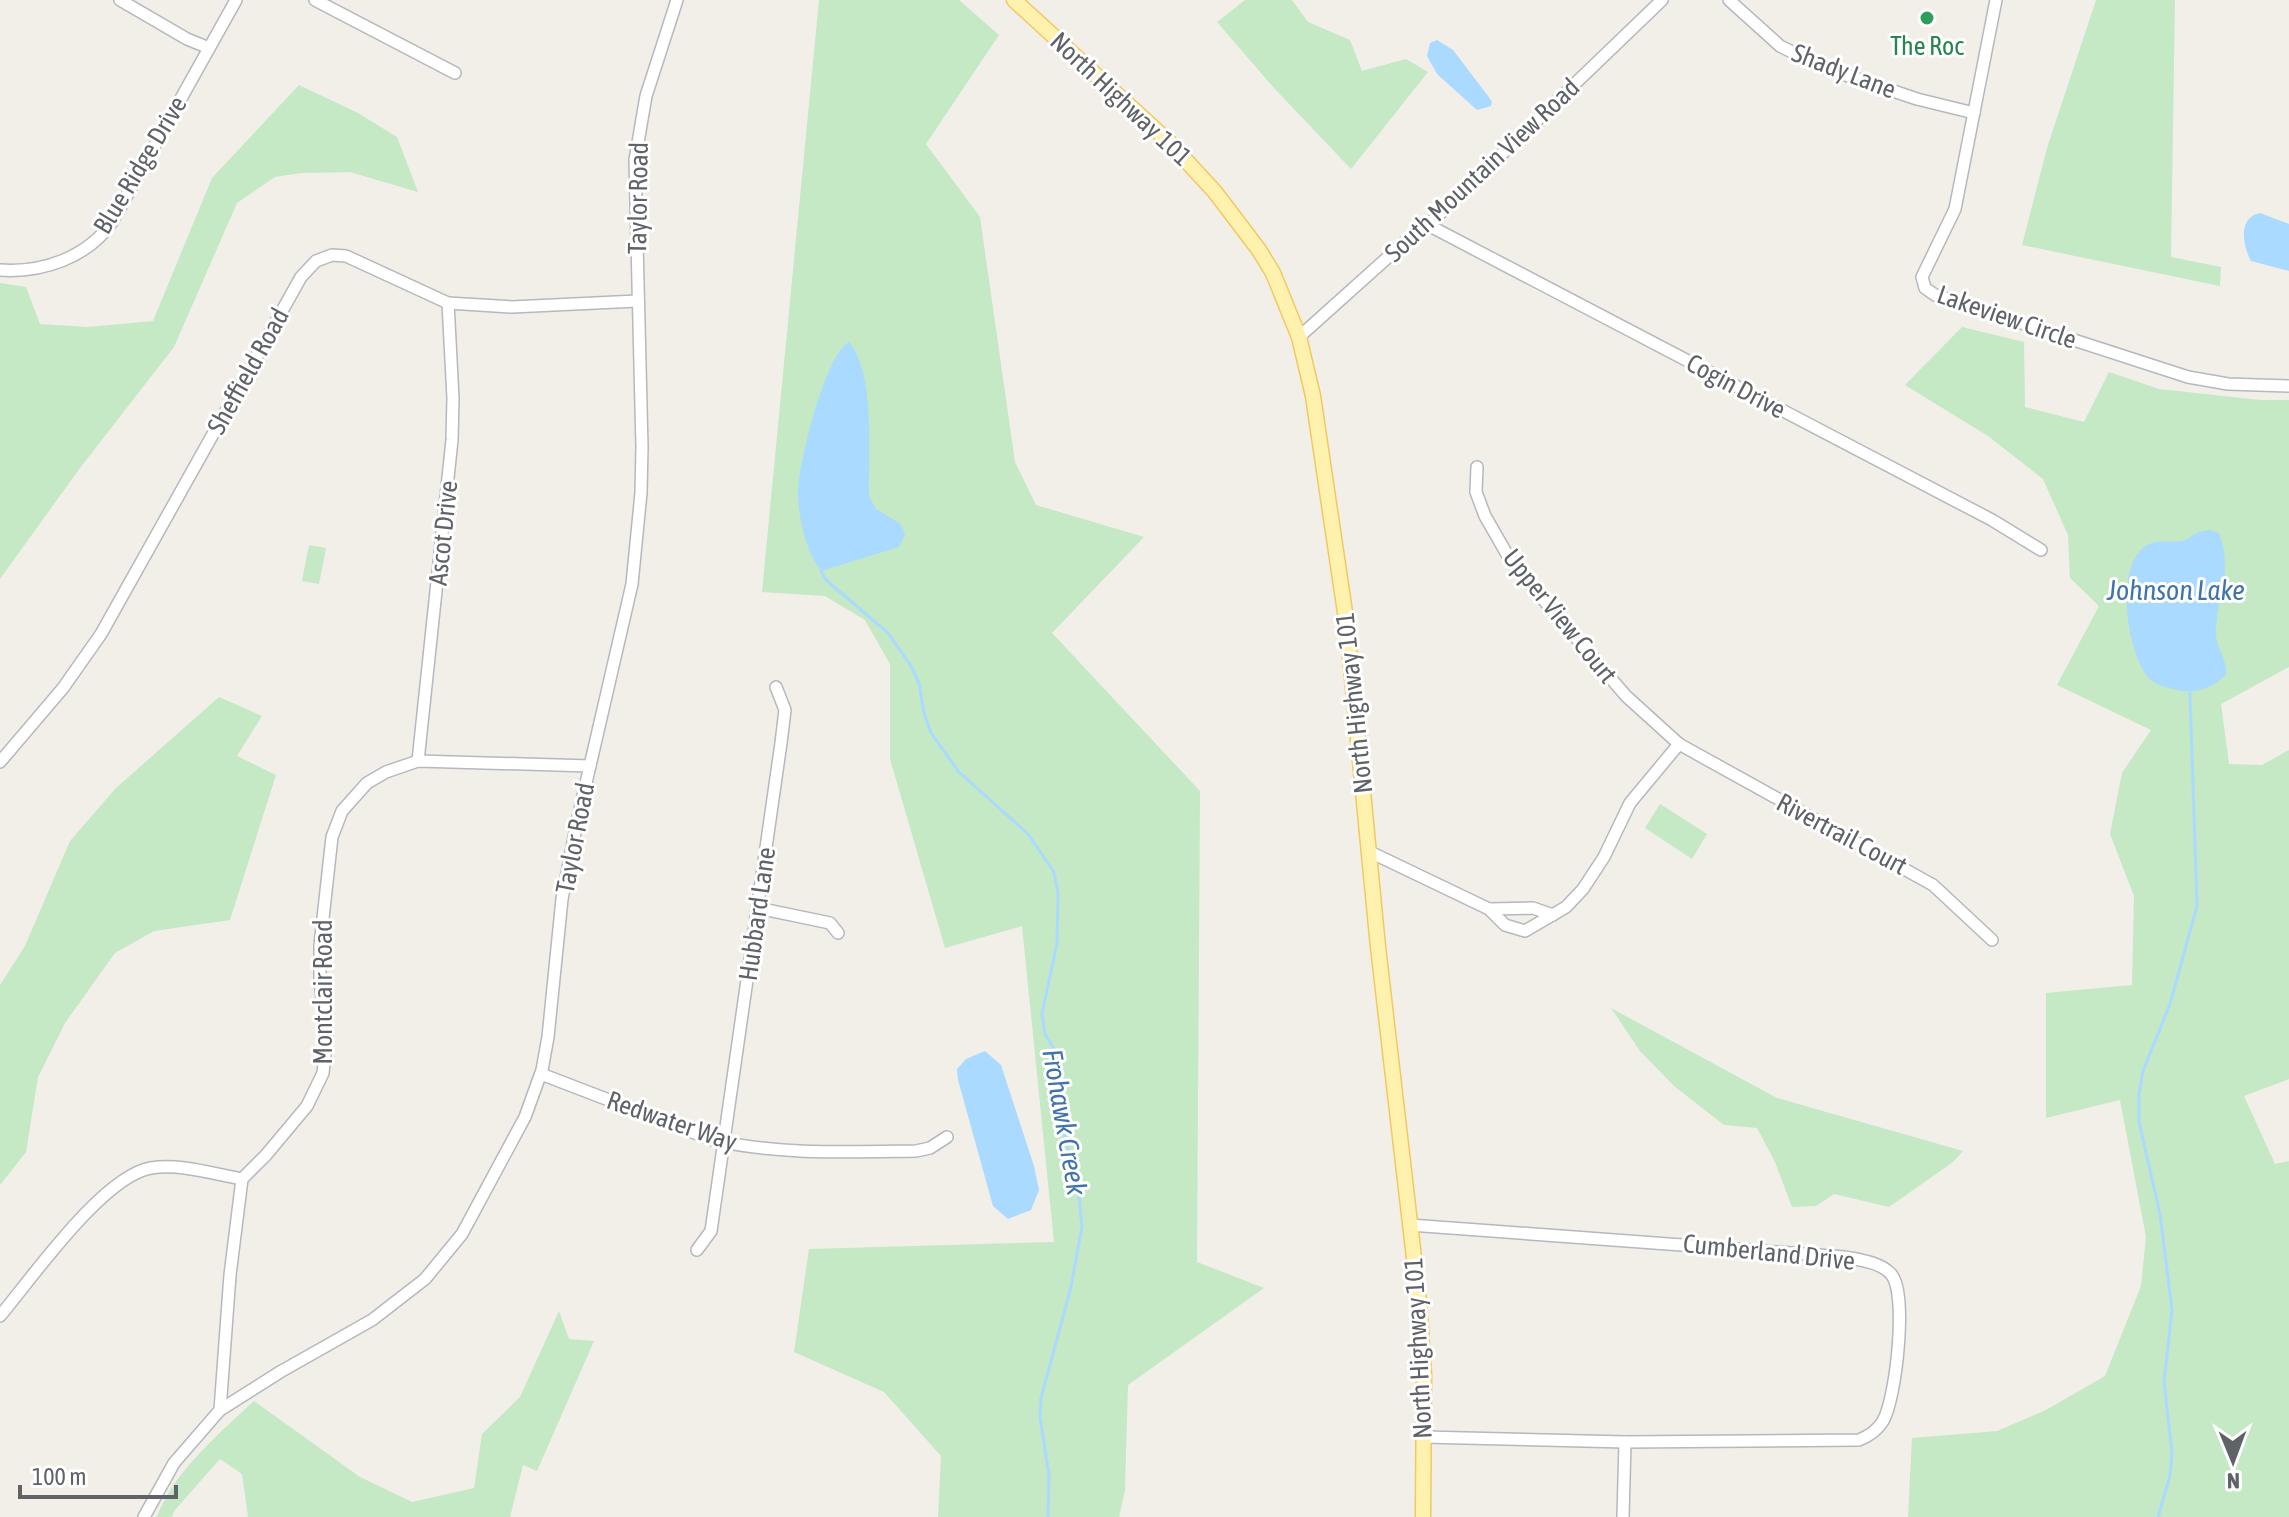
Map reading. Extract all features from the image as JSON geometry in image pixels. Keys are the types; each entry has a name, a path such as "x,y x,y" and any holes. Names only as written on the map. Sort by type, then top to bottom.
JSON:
{"main road":[{"name":"North Highway 101","path":"1014,0 1169,142 1215,192 1259,250 1284,298 1299,337 1313,396 1347,626 1422,1333 1423,1517"}],"street":[{"path":"120,0 187,39 209,48"},
{"name":"Blue Ridge Drive","path":"0,270 29,270 45,266 83,251 100,237 112,222 236,0"},
{"path":"315,0 455,73"},
{"name":"Taylor Road","path":"144,1517 174,1463 220,1410 372,1320 425,1279 445,1257 478,1207 525,1117 541,1074 548,1037 562,899 626,619 638,544 642,447 635,178 638,137 646,96 677,0"},
{"name":"South Mountain View Road","path":"1299,337 1428,225 1662,0"},
{"name":"Shady Lane","path":"1729,0 1780,46 1822,67 1917,99 1974,113"},
{"name":"Lakeview Circle","path":"1996,0 1955,209 1922,277 1928,291 2188,377 2228,384 2289,386"},
{"name":"Cogin Drive","path":"1428,225 1992,520 2041,550"},
{"name":"Sheffield Road","path":"0,762 63,688 101,634 306,269 328,256 346,256 448,303 512,307 637,301"},
{"name":"Ascot Drive","path":"418,761 452,440 448,303"},
{"name":"Upper View Court","path":"1477,467 1476,492 1485,516 1512,563 1626,696 1679,744"},
{"name":"Hubbard Lane","path":"697,1250 711,1231 758,908 785,710 776,687"},
{"path":"1370,852 1489,909 1505,925 1525,931 1566,907 1583,889 1604,857 1630,803 1679,744"},
{"name":"Rivertrail Court","path":"1679,744 1933,885 1992,940"},
{"name":"Montclair Road","path":"242,1179 307,1106 323,1073 327,1034 320,982 320,945 325,885 337,822 352,797 386,772 418,761 590,766"},
{"path":"758,908 830,923 838,933"},
{"path":"1489,909 1533,908 1553,915"},
{"name":"Redwater Way","path":"541,1074 725,1143 791,1152 916,1151 930,1148 947,1137"},
{"path":"0,1316 91,1208 128,1176 160,1167 242,1179 230,1275 220,1410"},
{"name":"Cumberland Drive","path":"1410,1225 1822,1254 1865,1261 1883,1268 1892,1275 1898,1286 1893,1384 1884,1420 1869,1436 1859,1440 1625,1442 1424,1437"},
{"path":"1623,1517 1625,1442"}],"green space":[{"path":"819,0 959,0 999,35 926,144 980,217 1015,462 1036,505 1144,537 1052,633 1200,791 1197,1262 1264,1288 1128,1385 1125,1490 1119,1517 938,1517 941,1456 884,1392 794,1352 809,1249 1054,1242 1022,926 945,948 890,759 890,664 865,620 825,596 762,592"},
{"path":"1245,0 1292,0 1308,22 1350,40 1362,71 1406,59 1428,72 1351,169 1217,22"},
{"path":"2096,0 2175,0 2171,257 2221,267 2220,286 2022,245 2047,148"},
{"path":"299,85 358,113 397,137 418,192 350,172 301,173 275,177 237,203 174,347 80,468 0,579 0,283 26,287 40,324 88,327 153,321 212,178"},
{"path":"1962,327 2024,342 2025,407 2084,422 2109,372 2159,389 2260,400 2289,400 2289,667 2221,704 2229,764 2262,765 2289,750 2289,1079 2244,1096 2275,1164 2289,1161 2289,1517 1908,1517 1912,1438 1997,1431 2046,1410 2105,1376 2141,1286 2146,1237 2120,1100 2046,1118 2046,993 2132,985 2134,896 2110,834 2122,773 2151,730 2057,685 2099,606 2070,578 2068,535 2043,479 1988,436 1905,385"},
{"path":"309,545 326,548 319,584 302,581"},
{"path":"219,697 262,716 237,756 276,775 230,920 154,931 115,953 65,1023 38,1077 26,1152 0,1185 0,985 25,946 70,841 116,788"},
{"path":"1660,804 1707,834 1692,859 1645,828"},
{"path":"1611,1008 1777,1098 1963,1151 1953,1162 1889,1207 1834,1194 1816,1206 1792,1207 1775,1162 1757,1128 1724,1125 1674,1086 1640,1051"},
{"path":"559,1311 569,1339 594,1341 537,1471 523,1465 510,1517 248,1517 242,1474 220,1459 172,1517 157,1517 164,1500 186,1469 254,1401 360,1477 412,1502 474,1488 482,1434 520,1397"}],"water":[{"path":"1437,40 1453,50 1488,96 1491,106 1477,110 1437,74 1427,56 1430,43"},
{"path":"2260,213 2289,224 2289,271 2251,261 2244,241 2245,226 2248,220"},
{"path":"849,342 858,356 867,394 869,496 876,509 901,524 905,534 899,547 821,571 807,545 802,525 799,482 807,438 822,389 840,351"},
{"name":"Johnson Lake","path":"2210,530 2219,533 2225,560 2216,633 2226,675 2203,689 2176,690 2158,685 2141,666 2127,610 2130,572 2136,556 2146,546 2160,541 2182,541"},
{"path":"985,1051 1001,1065 1039,1190 1031,1210 1008,1219 993,1206 958,1080 957,1069 966,1059"}],"waterway":[{"name":"Frohawk Creek","path":"821,571 826,580 888,633 919,683 931,733 959,772 1028,834 1054,872 1058,893 1057,943 1042,1014 1045,1034 1056,1052 1061,1071 1058,1113 1077,1179 1082,1226 1071,1287 1041,1398 1040,1417 1049,1475 1048,1517"},
{"path":"2158,1517 2170,1476 2172,1453 2164,1381 2172,1310 2160,1214 2139,1122 2139,1094 2143,1071 2170,1004 2197,906 2190,693"}],"place":[{"name":"The Roc","path":"1927,18"}]}
